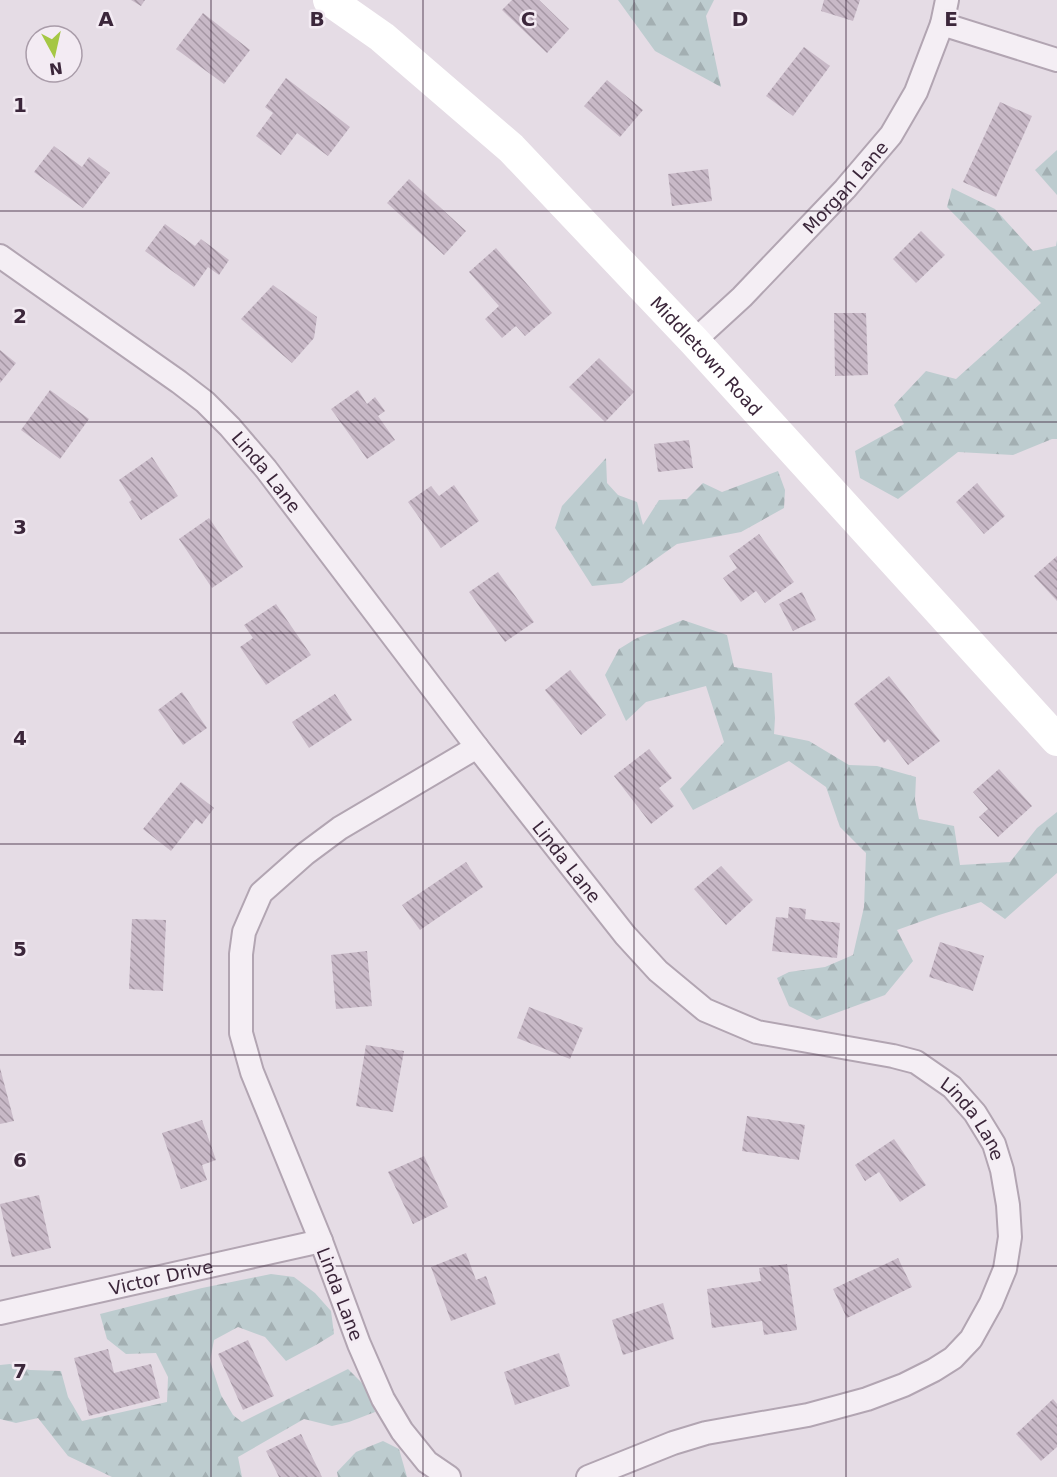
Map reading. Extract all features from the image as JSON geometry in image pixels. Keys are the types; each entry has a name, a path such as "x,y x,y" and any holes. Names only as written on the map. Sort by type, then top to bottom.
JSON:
{"street":[{"name":"Middletown Road","path":"329,0 382,37 511,148 694,341 1057,740"},
{"name":"Morgan Lane","path":"694,341 742,297 845,189 891,135 916,92 942,24 948,0"},
{"path":"942,24 1057,60"},
{"name":"Linda Lane","path":"0,256 179,382 205,402 230,427 266,469 477,747 626,935 658,971 705,1010 757,1032 916,1062 952,1086 975,1113 994,1144 1002,1170 1008,1205 1010,1237 1005,1269 991,1303 970,1339 953,1358 904,1385 867,1399 808,1415 706,1433 673,1443 588,1477"},
{"name":"Linda Lane","path":"449,1477 427,1462 402,1431 383,1399 359,1344 321,1241 252,1072 241,1034 241,954 244,932 261,893 305,854 340,828 477,747"},
{"name":"Victor Drive","path":"0,1313 321,1241"}],"green space":[{"path":"618,0 714,0 706,16 721,87 655,51"},
{"path":"1057,150 1057,195 1035,170"},
{"path":"952,188 995,209 1033,251 1056,246 1057,240 1057,439 1013,455 958,452 898,499 860,478 855,451 904,424 894,405 926,371 956,379 1041,303 947,207"},
{"path":"606,458 607,483 618,495 637,502 643,525 659,500 687,499 703,483 722,492 778,471 785,490 784,508 741,532 677,544 622,583 592,586 555,528 562,506"},
{"path":"683,620 727,635 734,667 772,673 774,734 809,741 849,765 877,766 916,777 915,800 919,819 954,826 960,865 1010,862 1037,828 1057,812 1057,873 1005,919 981,902 897,930 913,961 885,995 817,1020 789,1006 777,978 789,972 825,967 853,955 864,907 866,853 840,827 826,787 789,761 693,810 680,789 724,742 706,686 646,702 626,721 605,675 619,649 637,638"},
{"path":"271,1274 294,1277 315,1293 331,1311 334,1334 286,1361 265,1337 238,1327 214,1340 210,1361 221,1395 233,1415 242,1422 348,1369 368,1389 375,1412 332,1426 304,1419 238,1457 242,1477 112,1477 68,1456 38,1418 16,1423 0,1419 0,1365 10,1364 30,1370 61,1371 68,1397 82,1421 167,1402 168,1377 156,1353 126,1354 107,1339 100,1314 202,1288"},
{"path":"383,1441 399,1449 407,1477 338,1477 337,1472 356,1452"}],"building":[{"path":"131,0 145,0 141,6"},
{"path":"512,0 539,0 569,29 547,53 502,10"},
{"path":"824,0 860,0 853,21 821,11"},
{"path":"203,13 250,50 224,84 176,49"},
{"path":"804,47 830,66 793,116 766,96"},
{"path":"286,78 350,127 328,156 297,133 281,155 256,136 273,113 265,107"},
{"path":"607,80 643,110 620,137 584,106"},
{"path":"1000,102 1032,116 996,197 963,182"},
{"path":"54,146 82,167 89,157 110,173 83,208 34,172"},
{"path":"708,169 712,201 672,206 668,174"},
{"path":"409,179 466,231 444,255 387,203"},
{"path":"165,224 195,246 201,239 229,260 219,275 208,267 194,287 145,251"},
{"path":"921,231 945,255 916,283 893,259"},
{"path":"496,248 552,313 525,336 516,326 502,338 485,319 499,306 469,272"},
{"path":"273,285 317,317 314,338 292,363 241,319"},
{"path":"834,313 866,313 868,375 835,376"},
{"path":"0,350 16,363 0,383"},
{"path":"599,358 634,392 605,422 569,387"},
{"path":"50,390 89,419 60,459 21,430"},
{"path":"358,390 367,404 375,397 385,411 378,416 395,440 367,459 331,409"},
{"path":"689,440 693,468 658,472 654,444"},
{"path":"152,457 178,496 141,520 129,502 132,500 119,480"},
{"path":"977,483 1005,516 984,534 956,502"},
{"path":"454,485 479,521 441,548 408,502 431,486 439,496"},
{"path":"209,518 243,567 212,588 179,539"},
{"path":"759,534 794,582 765,603 756,591 741,602 723,578 737,568 729,556"},
{"path":"1057,556 1057,601 1034,576"},
{"path":"498,572 534,622 505,642 469,592"},
{"path":"802,592 816,620 793,631 779,604"},
{"path":"276,604 311,655 266,685 240,647 253,638 244,625"},
{"path":"570,670 606,715 581,735 545,690"},
{"path":"889,676 940,741 908,765 888,739 884,743 854,704"},
{"path":"182,692 207,728 183,745 158,710"},
{"path":"335,694 352,720 309,748 292,722"},
{"path":"649,749 672,778 659,788 674,806 651,824 614,776"},
{"path":"999,769 1032,806 998,837 979,817 988,809 973,792"},
{"path":"181,782 214,808 202,824 196,819 171,851 143,829"},
{"path":"466,862 483,887 420,930 402,905"},
{"path":"721,866 753,900 726,925 694,889"},
{"path":"789,907 806,909 805,919 840,923 837,958 772,951 776,917 788,918"},
{"path":"132,919 166,920 163,991 129,989"},
{"path":"940,942 984,956 973,991 929,977"},
{"path":"367,951 372,1006 336,1009 331,955"},
{"path":"529,1007 583,1028 570,1059 517,1038"},
{"path":"366,1045 404,1051 393,1112 356,1106"},
{"path":"0,1068 14,1121 0,1124"},
{"path":"747,1116 805,1125 799,1160 742,1151"},
{"path":"202,1120 216,1160 202,1165 207,1180 181,1189 162,1133"},
{"path":"894,1139 926,1185 900,1202 879,1172 865,1181 855,1165"},
{"path":"424,1156 448,1207 413,1224 388,1172"},
{"path":"39,1195 51,1248 12,1257 0,1204"},
{"path":"466,1253 476,1280 486,1276 496,1304 451,1321 431,1267"},
{"path":"898,1258 912,1287 847,1318 833,1289"},
{"path":"787,1264 797,1330 764,1335 762,1321 712,1328 707,1289 761,1281 759,1268"},
{"path":"663,1303 674,1339 623,1355 612,1320"},
{"path":"248,1340 274,1396 243,1410 218,1354"},
{"path":"108,1349 114,1373 151,1364 160,1398 89,1416 74,1358"},
{"path":"559,1353 570,1386 515,1405 504,1372"},
{"path":"1053,1399 1057,1404 1057,1447 1041,1461 1016,1434"},
{"path":"301,1434 322,1477 279,1477 266,1451"}]}
